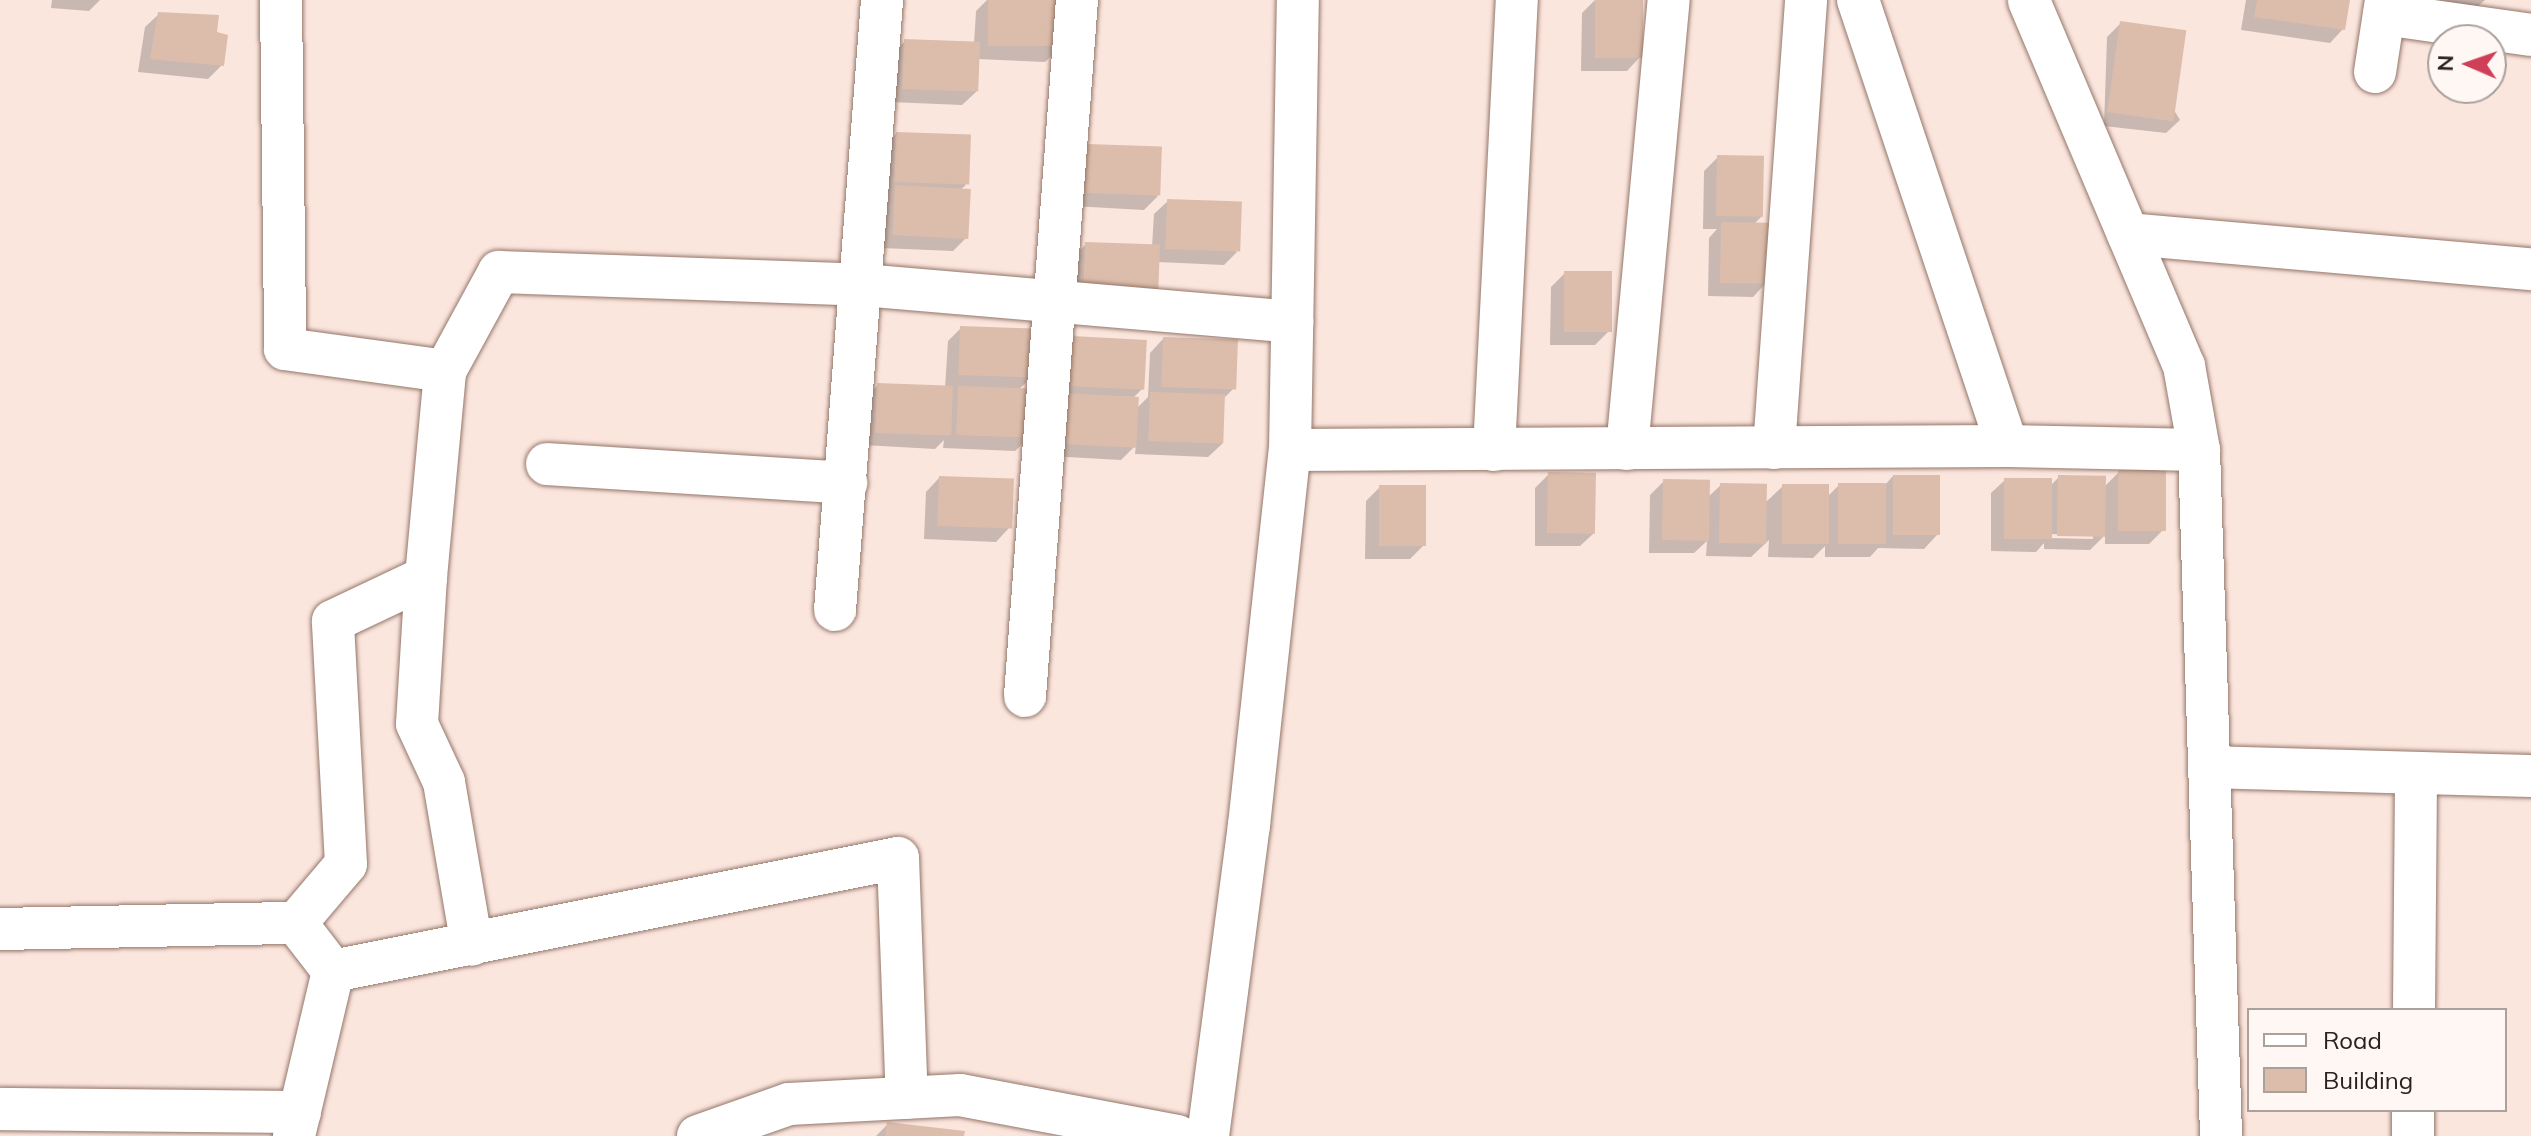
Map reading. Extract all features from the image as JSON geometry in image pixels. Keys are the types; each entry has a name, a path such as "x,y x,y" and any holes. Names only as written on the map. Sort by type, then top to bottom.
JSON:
{"street":[{"path":"281,0 285,349 445,371"},
{"path":"835,610 863,285 882,0"},
{"path":"1025,696 1052,300 1077,0"},
{"path":"1208,1136 1249,825 1290,450 1298,0"},
{"path":"1494,450 1517,0"},
{"path":"1627,449 1669,0"},
{"path":"1774,448 1806,0"},
{"path":"1858,0 2007,446"},
{"path":"2029,0 2184,366 2199,450 2221,1136"},
{"path":"2375,72 2385,7 2531,35"},
{"path":"2128,234 2531,269"},
{"path":"472,945 444,782 417,724 426,577 445,371 499,272 863,285 1292,322"},
{"path":"1290,450 2007,446 2199,450"},
{"path":"547,464 846,483"},
{"path":"0,929 296,923 346,864 333,621 426,577"},
{"path":"2210,767 2531,776"},
{"path":"2414,1008 2416,773"},
{"path":"333,971 898,858 907,1098"},
{"path":"296,923 333,971"},
{"path":"0,1109 297,1124 333,971"},
{"path":"698,1136 789,1104 960,1095 1178,1136"},
{"path":"2413,1112 2413,1136"}],"building":[{"path":"988,0 1063,0 1063,46 988,46"},
{"path":"1595,0 1643,0 1643,58 1595,58"},
{"path":"2257,0 2350,0 2345,30 2254,17"},
{"path":"158,12 219,15 217,32 228,35 224,66 150,59"},
{"path":"2120,21 2186,30 2174,121 2107,112"},
{"path":"904,39 980,42 978,92 902,89"},
{"path":"896,132 971,135 969,185 894,182"},
{"path":"1087,144 1162,147 1160,196 1085,193"},
{"path":"1717,155 1764,156 1763,217 1716,216"},
{"path":"895,185 971,189 968,239 892,235"},
{"path":"1167,199 1242,202 1240,252 1165,249"},
{"path":"1721,222 1769,223 1768,284 1720,283"},
{"path":"1085,242 1160,245 1158,295 1083,292"},
{"path":"1564,271 1612,271 1612,332 1564,332"},
{"path":"960,326 1035,329 1033,378 958,375"},
{"path":"1072,336 1147,340 1144,390 1069,386"},
{"path":"1163,337 1238,340 1236,390 1161,387"},
{"path":"877,383 953,386 951,436 875,433"},
{"path":"958,386 1033,389 1031,438 956,435"},
{"path":"1150,392 1225,395 1223,444 1148,441"},
{"path":"1064,393 1139,397 1136,448 1061,444"},
{"path":"2118,470 2166,470 2166,531 2118,531"},
{"path":"1548,472 1596,473 1595,534 1547,533"},
{"path":"1893,475 1940,475 1940,535 1893,535"},
{"path":"2058,475 2106,476 2105,537 2057,536"},
{"path":"939,476 1014,479 1012,529 937,526"},
{"path":"2004,478 2052,478 2052,539 2004,539"},
{"path":"1663,479 1710,480 1709,541 1662,540"},
{"path":"1720,483 1767,484 1766,544 1719,543"},
{"path":"1838,483 1886,483 1886,544 1838,544"},
{"path":"1782,484 1829,484 1829,544 1782,544"},
{"path":"1379,485 1426,485 1426,546 1379,546"},
{"path":"887,1122 965,1131 964,1136 885,1136"}]}
